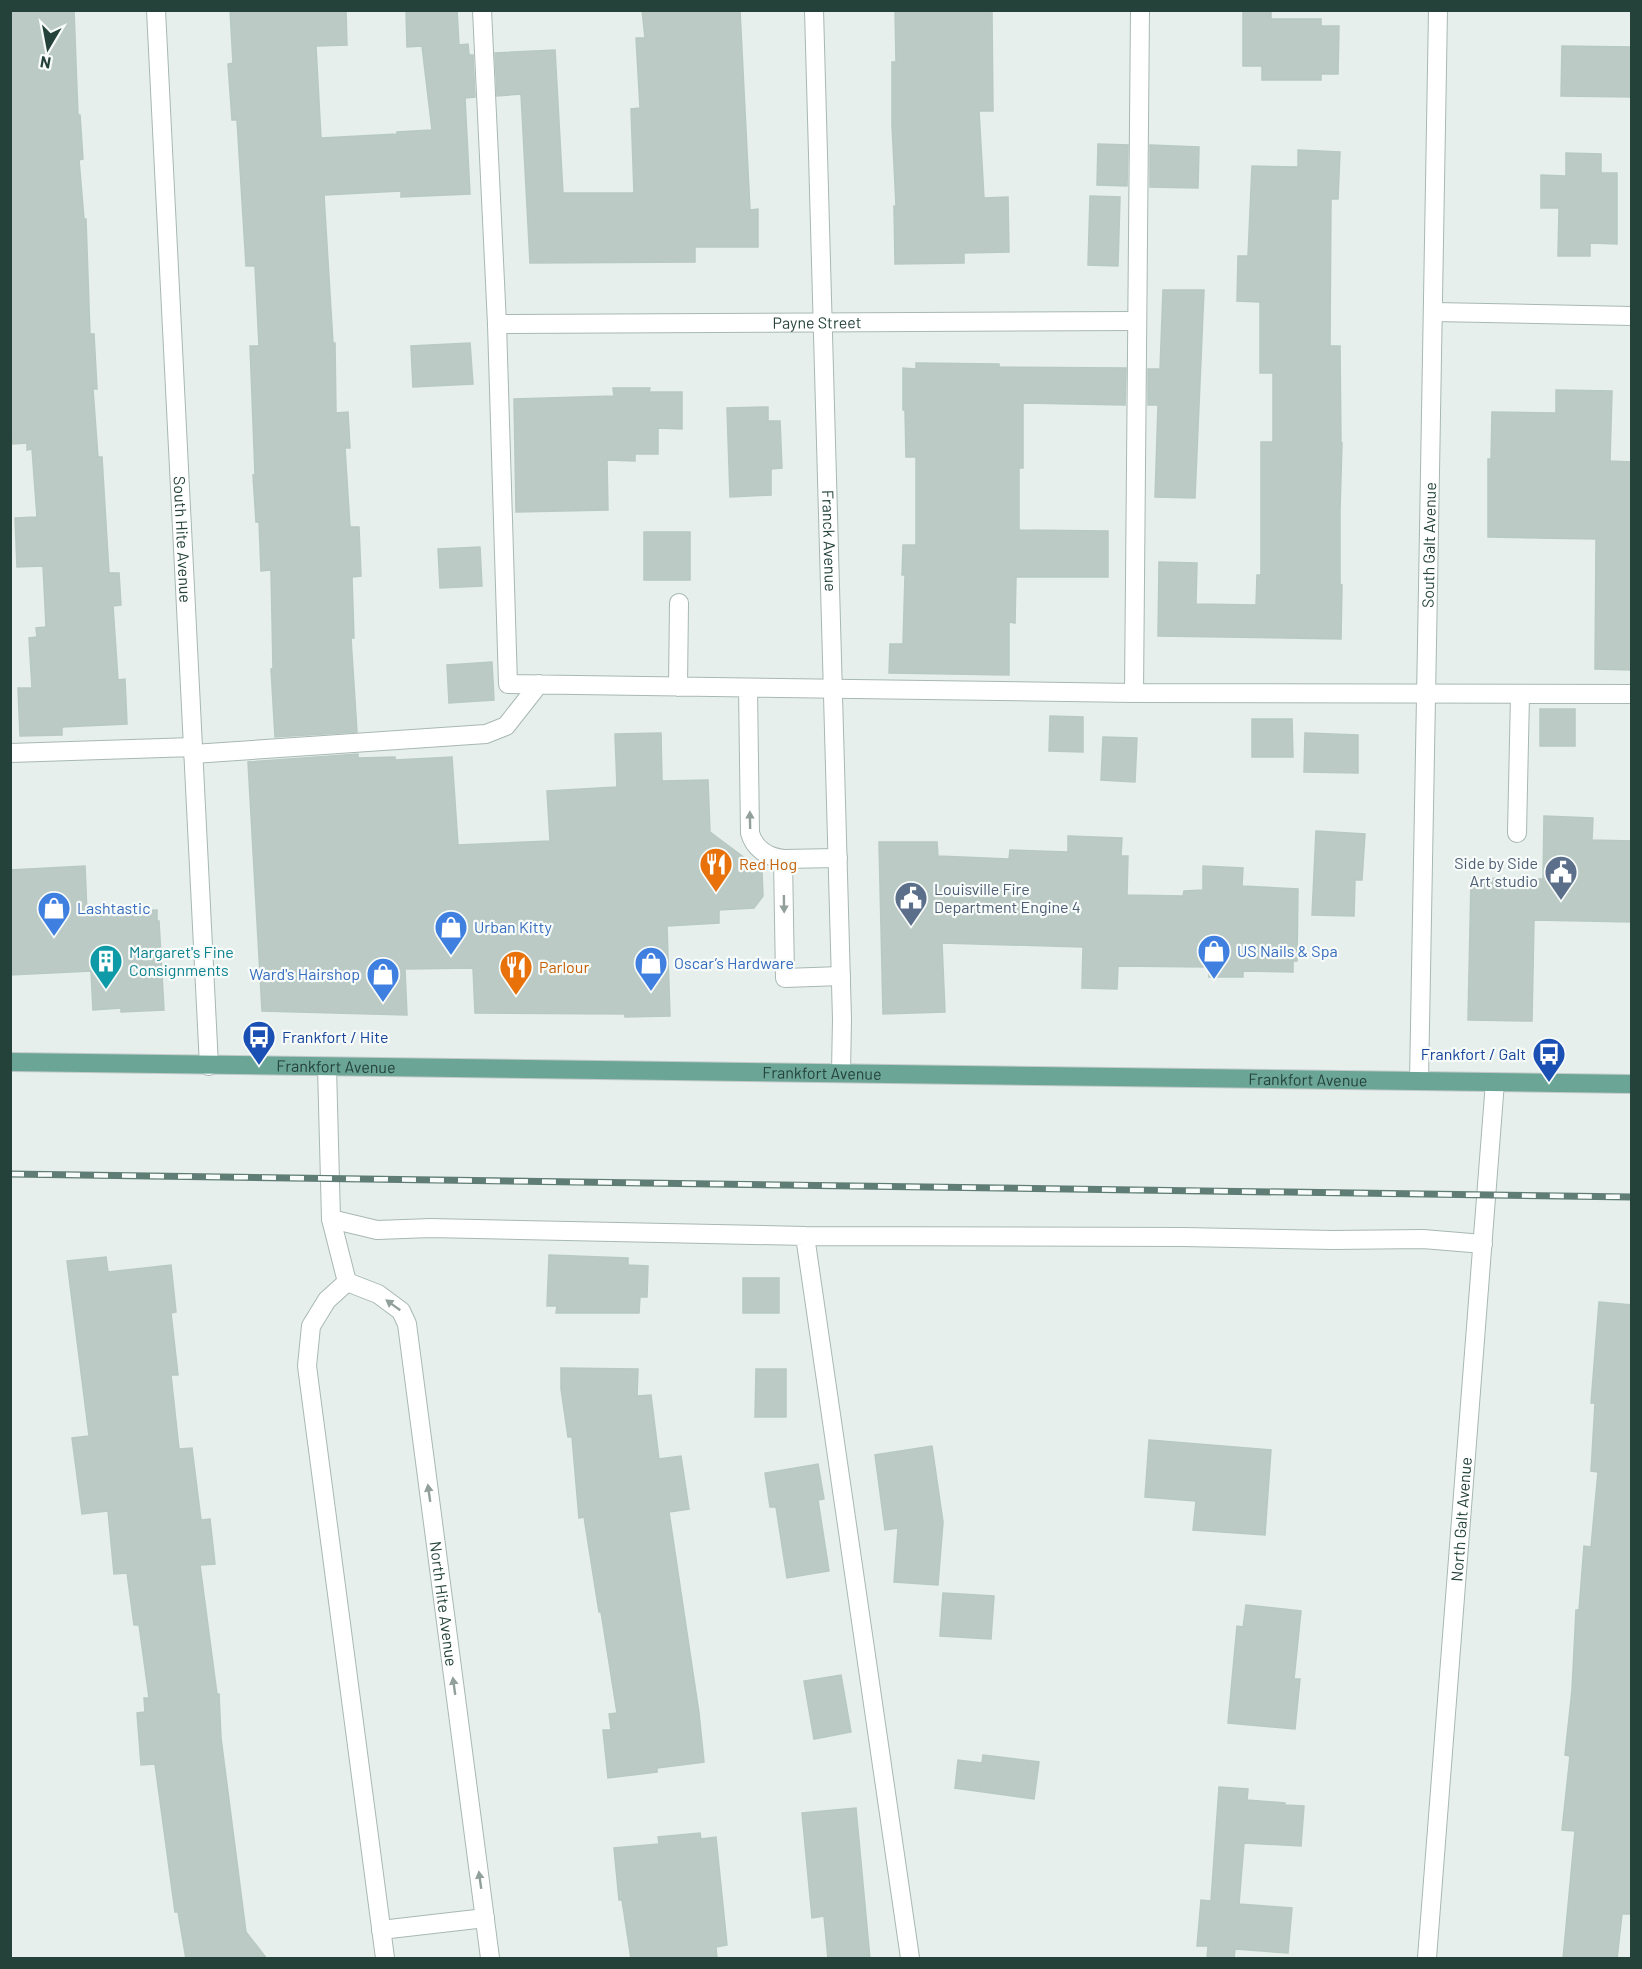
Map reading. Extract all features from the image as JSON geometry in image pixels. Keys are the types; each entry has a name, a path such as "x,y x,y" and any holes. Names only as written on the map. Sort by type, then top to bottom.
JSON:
{"main road":[{"name":"Frankfort Avenue","path":"10,1062 1632,1084"}],"street":[{"name":"South Hite Avenue","path":"156,10 209,1066"},
{"path":"482,10 497,324 508,684 1134,693 1632,694"},
{"name":"Franck Avenue","path":"814,10 835,689 841,1072"},
{"path":"1134,693 1140,10"},
{"name":"South Galt Avenue","path":"1419,1081 1438,10"},
{"path":"1434,312 1632,316"},
{"name":"Payne Street","path":"497,324 1136,321"},
{"path":"678,687 679,603"},
{"path":"10,753 193,750 486,734 506,726 539,684"},
{"path":"748,688 750,833 753,842 760,850 776,858 838,858"},
{"path":"1517,833 1520,695"},
{"path":"783,859 785,978 841,976"},
{"path":"327,1067 331,1219 347,1282 327,1300 311,1326 307,1366 385,1959"},
{"name":"North Galt Avenue","path":"1427,1959 1494,1082"},
{"path":"331,1219 377,1230 431,1228 805,1236 1423,1239 1483,1244"},
{"path":"805,1236 910,1959"},
{"name":"North Hite Avenue","path":"347,1282 378,1294 401,1311 407,1324 490,1959"},
{"path":"381,1930 485,1918"}],"building":[{"path":"10,10 74,10 78,115 80,115 83,159 79,160 84,219 86,219 90,334 94,334 97,389 93,389 98,457 102,457 109,573 119,573 121,605 113,606 118,680 125,679 127,724 62,727 62,735 20,736 18,688 32,688 29,638 37,637 36,628 46,627 43,566 17,567 15,518 37,517 32,449 27,450 27,443 12,444 10,411"},
{"path":"230,10 346,10 347,45 316,46 321,138 432,130 422,46 407,47 406,10 457,10 459,45 468,44 469,55 473,55 475,97 465,98 470,194 401,197 401,191 324,195 333,343 335,343 336,413 348,412 350,448 345,448 350,527 359,527 361,576 352,577 354,638 351,638 357,732 275,737 271,669 273,669 271,570 261,571 259,522 256,522 253,475 255,475 250,346 259,346 255,266 246,266 237,120 232,120 228,64 233,63"},
{"path":"642,10 740,10 750,210 758,209 758,247 695,247 695,262 530,263 521,94 497,96 495,53 555,50 563,193 634,193 631,109 640,108 636,38 645,38"},
{"path":"895,10 992,10 993,111 979,111 984,198 1008,197 1009,252 964,253 964,263 895,264 894,206 896,206 892,62 896,62"},
{"path":"1243,10 1271,10 1271,19 1321,19 1321,26 1339,26 1338,74 1321,74 1321,80 1262,80 1262,66 1243,66"},
{"path":"1562,46 1632,47 1632,97 1561,96"},
{"path":"1098,144 1128,145 1127,186 1097,185"},
{"path":"1150,145 1199,147 1198,188 1150,187"},
{"path":"1298,150 1340,152 1338,199 1331,199 1330,346 1340,346 1341,639 1158,636 1159,562 1197,563 1196,604 1256,605 1257,575 1261,575 1261,442 1273,442 1273,373 1260,373 1260,302 1237,301 1238,256 1248,256 1252,166 1298,167"},
{"path":"1566,153 1601,154 1601,173 1617,173 1617,244 1590,243 1590,256 1558,256 1559,208 1541,208 1541,175 1566,176"},
{"path":"1090,196 1120,197 1118,266 1088,265"},
{"path":"1163,290 1204,290 1195,498 1155,497 1158,405 1148,405 1148,369 1160,369"},
{"path":"470,343 473,384 413,387 411,346"},
{"path":"916,363 999,364 999,367 1126,368 1125,405 1023,403 1023,468 1019,468 1019,530 1108,531 1108,577 1016,577 1015,623 1009,622 1009,675 889,673 890,644 903,644 905,575 902,575 903,545 916,545 916,457 906,457 903,368 916,369"},
{"path":"613,388 650,388 649,392 682,392 682,429 658,428 658,454 635,454 635,461 607,460 608,510 516,512 514,399 614,396"},
{"path":"1556,390 1612,391 1610,461 1632,462 1632,670 1595,669 1596,539 1488,537 1488,459 1491,459 1492,412 1556,413"},
{"path":"768,407 768,421 780,421 782,468 771,469 771,495 730,497 727,408"},
{"path":"644,532 690,532 690,580 644,580"},
{"path":"480,547 482,586 440,588 438,549"},
{"path":"492,662 494,700 449,703 447,665"},
{"path":"1540,709 1575,709 1575,746 1540,746"},
{"path":"1050,716 1083,717 1083,752 1049,751"},
{"path":"1252,719 1292,719 1293,757 1252,757"},
{"path":"661,733 662,781 708,780 710,832 762,871 763,896 754,908 719,910 719,923 667,926 670,1016 475,1013 473,968 405,969 407,1015 262,1011 248,762 358,754 358,758 395,757 395,760 452,757 458,845 550,841 547,791 617,787 615,734"},
{"path":"1305,733 1358,735 1358,773 1304,772"},
{"path":"1103,737 1137,738 1135,782 1101,780"},
{"path":"1544,816 1593,818 1592,840 1632,841 1632,922 1534,920 1532,1021 1468,1020 1471,878 1543,879"},
{"path":"1316,831 1365,834 1362,880 1355,880 1354,916 1312,915"},
{"path":"1068,836 1122,838 1121,856 1128,856 1127,895 1183,896 1184,891 1203,890 1203,866 1243,868 1242,886 1298,889 1297,961 1293,961 1293,972 1243,971 1243,977 1209,977 1209,967 1118,966 1117,989 1082,988 1083,947 942,943 945,1012 883,1014 879,842 937,842 938,856 1009,859 1010,850 1068,852"},
{"path":"85,866 87,913 157,910 164,1010 121,1012 121,1008 93,1010 91,971 10,975 10,870"},
{"path":"549,1255 628,1258 628,1265 648,1266 647,1297 640,1297 639,1313 556,1313 557,1306 547,1306"},
{"path":"106,1257 108,1272 171,1265 176,1312 171,1313 178,1375 171,1375 179,1449 192,1448 201,1520 210,1519 215,1564 200,1565 217,1694 219,1694 221,1738 246,1932 267,1959 186,1959 178,1912 175,1912 155,1764 141,1765 137,1713 145,1712 144,1698 149,1698 139,1625 134,1625 127,1573 114,1574 108,1511 82,1514 72,1438 89,1436 67,1261"},
{"path":"743,1278 779,1278 779,1313 743,1313"},
{"path":"1599,1302 1632,1305 1632,1914 1622,1914 1617,1959 1563,1959 1575,1831 1562,1830 1570,1756 1565,1755 1572,1690 1576,1610 1579,1610 1584,1546 1591,1547 1598,1472 1591,1471 1595,1403 1591,1403"},
{"path":"561,1368 638,1369 637,1396 651,1395 659,1459 681,1456 689,1509 669,1512 699,1713 704,1762 657,1768 657,1772 608,1778 603,1730 611,1730 609,1714 617,1713 584,1517 579,1518 572,1437 568,1437 561,1389"},
{"path":"756,1369 786,1369 786,1417 755,1417"},
{"path":"1149,1440 1271,1450 1265,1535 1193,1530 1196,1501 1145,1497"},
{"path":"932,1446 943,1522 938,1585 894,1582 898,1528 885,1530 875,1455"},
{"path":"818,1464 824,1499 818,1500 829,1571 787,1578 776,1507 770,1507 765,1473"},
{"path":"943,1593 994,1596 991,1639 940,1636"},
{"path":"1246,1605 1301,1611 1294,1679 1300,1679 1295,1729 1228,1723 1237,1626 1243,1627"},
{"path":"841,1675 851,1732 814,1739 804,1681"},
{"path":"983,1755 1039,1762 1034,1799 955,1788 958,1760 982,1763"},
{"path":"1219,1787 1248,1789 1247,1800 1304,1806 1301,1846 1244,1843 1239,1904 1292,1908 1288,1953 1235,1949 1234,1959 1207,1959 1208,1946 1197,1946 1201,1900 1211,1901"},
{"path":"856,1808 870,1959 828,1959 824,1916 812,1918 802,1813"},
{"path":"700,1833 701,1839 716,1837 727,1945 716,1947 717,1959 631,1959 622,1900 619,1900 614,1848 659,1844 658,1837"}],"railway":[{"path":"10,1174 1632,1197"}],"place":[{"name":"Red Hog","path":"716,893"},
{"name":"Side by Side Art studio","path":"1561,901"},
{"name":"Louisville Fire Department Engine 4","path":"911,927"},
{"name":"Lashtastic","path":"54,937"},
{"name":"Urban Kitty","path":"451,956"},
{"name":"US Nails & Spa","path":"1214,980"},
{"name":"Margaret's Fine Consignments","path":"106,990"},
{"name":"Oscar’s Hardware","path":"651,992"},
{"name":"Parlour","path":"516,996"},
{"name":"Ward's Hairshop","path":"383,1003"},
{"name":"Frankfort / Hite","path":"259,1066"},
{"name":"Frankfort / Galt","path":"1549,1083"}]}
